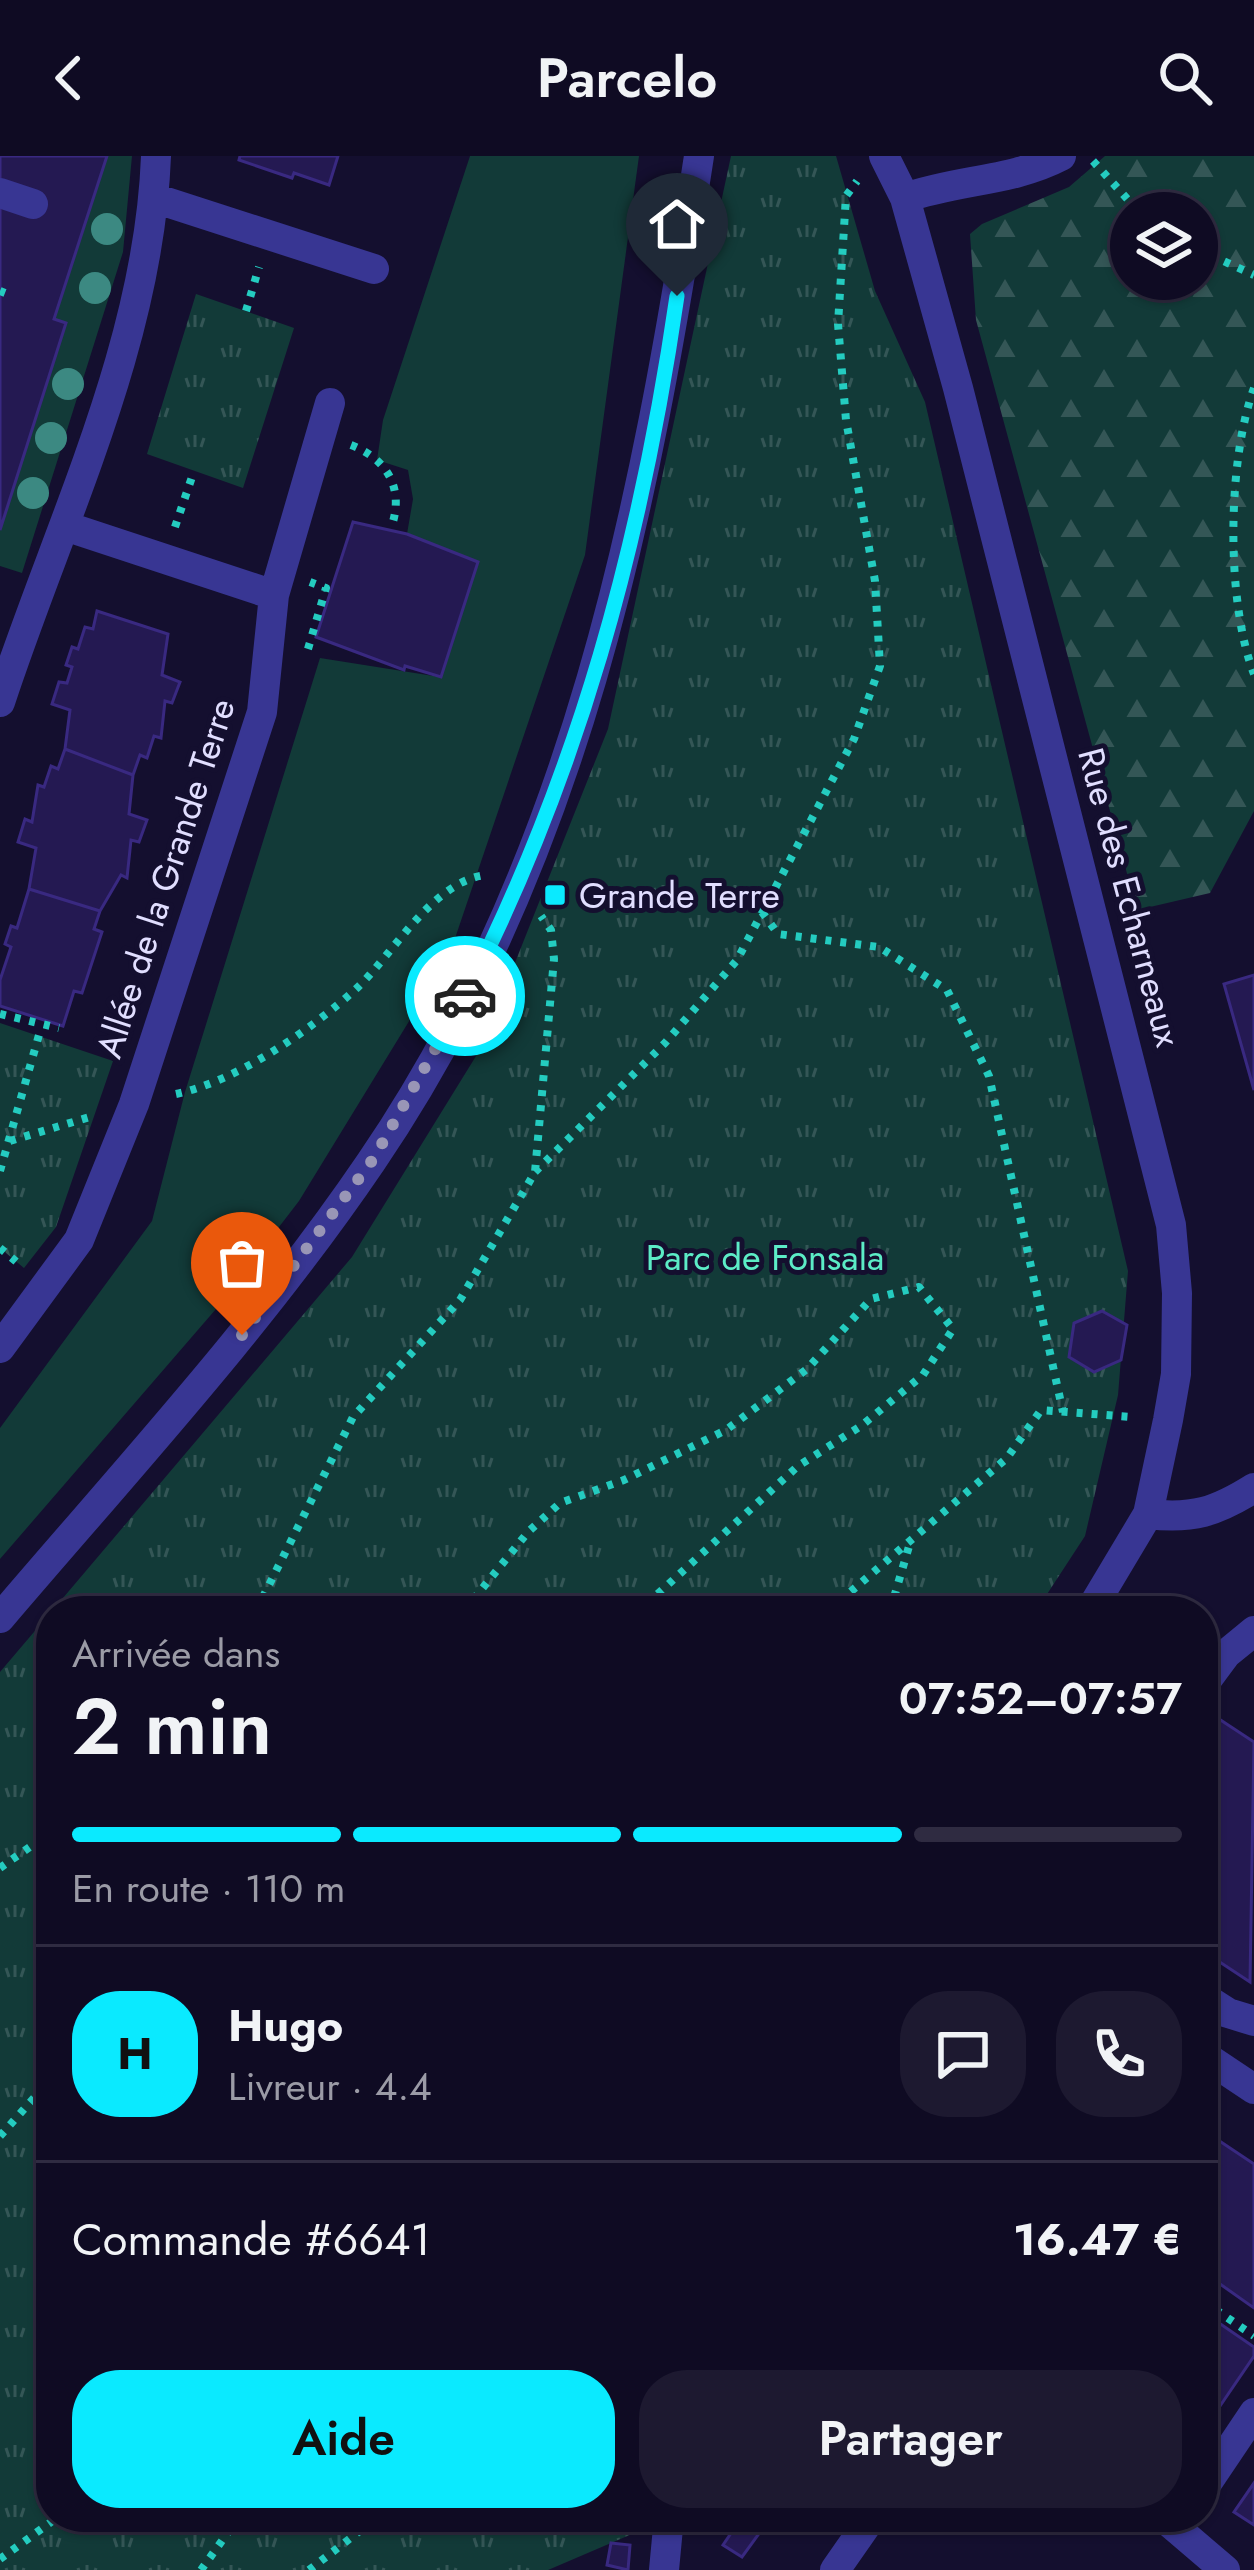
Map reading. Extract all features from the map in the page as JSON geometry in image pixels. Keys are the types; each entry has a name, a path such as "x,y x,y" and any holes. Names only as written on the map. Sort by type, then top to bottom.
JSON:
{"street":[{"path":"0,702 35,593 68,526 144,265 156,156"},
{"path":"0,1618 272,1300 349,1194 442,1040 517,895 583,720 624,572 670,343 699,156"},
{"name":"Rue des Echarneaux","path":"908,156 905,198 1172,1225 1176,1374 1148,1514 1099,1596"},
{"path":"905,198 940,186 992,181 1061,156"},
{"name":"Rue des Echarneaux","path":"875,163 905,198"},
{"path":"0,193 33,203"},
{"path":"154,198 374,269"},
{"name":"Allée de la Grande Terre","path":"0,1348 69,1256 99,1200 262,712 274,595 331,403"},
{"path":"68,526 274,595"},
{"path":"1148,1514 1182,1518 1214,1513 1254,1488"},
{"path":"1218,1665 1254,1631"},
{"path":"1218,2006 1254,2021"},
{"path":"1218,2065 1254,2089"},
{"path":"1218,2467 1254,2413"},
{"path":"664,2570 668,2532"},
{"path":"835,2570 862,2532"},
{"path":"1187,2532 1225,2570"}],"path":[{"path":"1088,156 1121,192"},
{"path":"264,1596 353,1417 460,1300 535,1172 665,1043 736,960 854,739 880,666 875,581 846,420 838,324 846,196 875,163"},
{"path":"1218,259 1254,275"},
{"path":"1254,388 1237,458 1239,634 1254,674"},
{"path":"338,440 377,460 393,480 398,507 392,525"},
{"path":"165,558 194,471"},
{"path":"171,1095 199,1089 267,1052 354,991 458,884 495,877"},
{"path":"762,912 778,934 879,946 947,990 988,1076 1063,1412"},
{"path":"535,1172 554,959 551,930 540,915"},
{"path":"0,1014 40,1028 59,1028"},
{"path":"0,1171 40,1028"},
{"path":"8,1141 99,1114"},
{"path":"476,1596 528,1532 560,1503 624,1480 726,1430 807,1370 871,1299 920,1287 953,1329 923,1375 861,1426 798,1466 655,1596"},
{"path":"846,1596 1007,1458 1041,1410 1132,1417"},
{"path":"894,1596 911,1540"},
{"path":"0,1868 36,1843"},
{"path":"0,2136 36,2096"},
{"path":"1218,2311 1254,2336"},
{"path":"0,2559 37,2532"},
{"path":"201,2570 228,2532"},
{"path":"309,2570 358,2532"}],"green space":[{"path":"107,156 132,156 123,252 22,573 0,566 0,530 66,324 54,319"},
{"path":"470,156 639,156 585,555 449,956 299,1201 216,1309 0,1559 0,1428 152,1221 185,1092 320,658 440,677 478,562 407,534 413,499 408,470 377,460 383,420"},
{"name":"Parc de Fonsala","path":"731,156 836,156 875,291 925,402 1128,1271 1118,1395 1085,1536 1046,1596 65,1596 352,1257 481,1048 608,729"},
{"path":"1105,156 1254,156 1254,811 1210,893 1137,910 976,320 970,234 982,224 1069,187"},
{"path":"196,294 294,328 243,488 147,454"},
{"path":"0,1023 113,1061 56,1227 24,1268 0,1248"},
{"path":"36,1630 36,2532 632,2534 548,2570 0,2570 0,1672"}],"building":[{"path":"0,156 107,156 54,319 66,323 0,530"},
{"path":"240,156 338,156 329,185 294,173 292,178 239,160"},
{"path":"353,522 407,534 478,562 441,677 405,666 404,670 316,637"},
{"path":"97,611 168,634 162,675 180,682 172,703 165,701 161,738 154,736 147,758 140,755 133,775 65,749 70,710 52,704 59,682 67,683 72,647 78,649 85,627 93,629"},
{"path":"65,749 133,775 129,814 147,820 139,842 131,840 127,878 121,875 100,911 29,889 36,848 18,842 25,819 32,822 38,785 44,787 51,766 58,769"},
{"path":"29,889 100,911 94,929 102,932 82,993 74,991 63,1026 0,1006 0,980 11,947 5,944 11,926 17,928"},
{"path":"1254,975 1254,1090 1224,984"},
{"path":"1102,1311 1127,1325 1121,1360 1094,1372 1069,1357 1074,1323"},
{"path":"1218,1718 1254,1742 1250,1982 1218,1961"},
{"path":"1218,2140 1254,2164 1254,2308 1218,2283"},
{"path":"1218,2322 1254,2347 1254,2356 1218,2409"},
{"path":"1254,2483 1254,2525 1234,2512"},
{"path":"732,2532 760,2532 742,2557 723,2545"},
{"path":"611,2543 630,2545 628,2570 607,2565"}],"way so far":[{"path":"242,1335 374,1158 465,996"}],"place":[{"name":"Grande Terre","path":"555,895"}],"route":[{"path":"465,996 517,895 583,720 624,572 677,296"}]}
